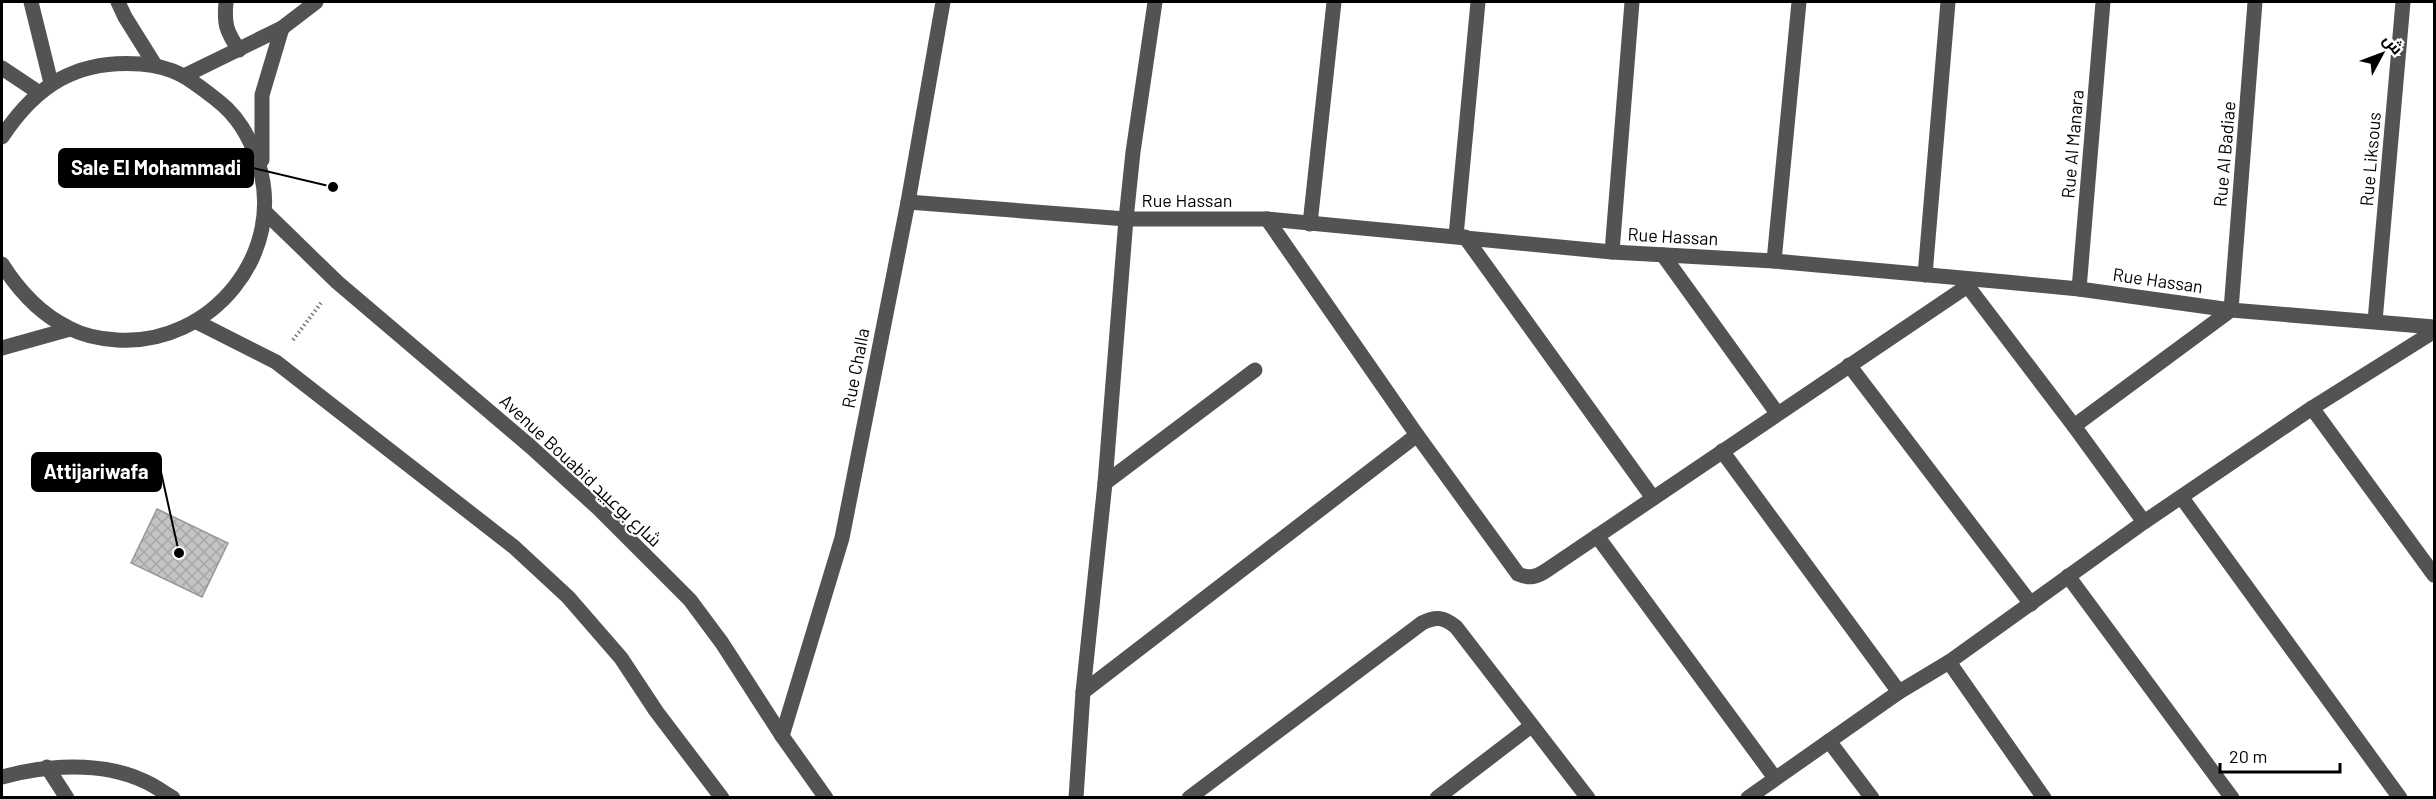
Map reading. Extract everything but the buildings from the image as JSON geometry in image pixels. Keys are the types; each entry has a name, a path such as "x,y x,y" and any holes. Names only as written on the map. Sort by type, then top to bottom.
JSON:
{"street":[{"path":"31,2 51,83"},
{"path":"118,2 155,65"},
{"path":"226,2 224,21 229,35 239,50"},
{"path":"186,75 282,28 316,2"},
{"name":"Rue Challa","path":"782,736 842,538 908,202 943,2"},
{"path":"1076,798 1083,692 1105,483 1126,219 1133,152 1155,2"},
{"path":"1310,224 1334,2"},
{"path":"1478,2 1461,237 1653,498"},
{"path":"1612,252 1632,2"},
{"path":"1774,261 1798,2"},
{"path":"1925,275 1948,2"},
{"name":"Rue Al Manara","path":"2079,289 2103,2"},
{"name":"Rue Al Badiae","path":"2231,309 2255,2"},
{"name":"Rue Liksous","path":"2375,321 2403,2"},
{"path":"2,264 30,303 70,329 101,339 134,341 167,335 197,322 224,302 245,275 259,245 265,212 262,95 282,28"},
{"path":"2,137 17,113 38,92 51,83 84,68 119,62 155,65 186,75 231,110 251,141 263,175"},
{"path":"2,68 38,92"},
{"name":"Rue Hassan","path":"908,202 1126,219 1268,219 1612,252 1774,261 1925,275 1964,281 2079,289 2231,309 2375,321 2433,330"},
{"name":"Avenue Bouabid شارع بوعبيد","path":"265,212 337,282 531,447 598,508 690,600 723,643 782,736 826,798"},
{"path":"1268,219 1418,435 1518,574 1525,578 1540,575 1848,365 1964,281 2144,522"},
{"path":"1663,255 1778,413"},
{"path":"2074,426 2231,309"},
{"path":"197,322 276,363 514,548 568,597 621,658 656,711 722,798"},
{"path":"2,348 70,329"},
{"path":"1748,798 1899,692 1949,662 2144,522 2312,408 2433,330"},
{"path":"1848,365 2031,604"},
{"path":"1105,483 1256,370"},
{"path":"2312,408 2434,575"},
{"path":"1083,692 1418,435"},
{"path":"1722,451 1899,692"},
{"path":"2182,498 2400,798"},
{"path":"1597,536 1775,778"},
{"path":"2068,576 2232,798"},
{"path":"1189,798 1422,623 1432,618 1448,620 1456,627 1588,798"},
{"path":"1949,662 2044,798"},
{"path":"1437,798 1531,726"},
{"path":"1829,741 1872,798"},
{"path":"47,767 66,798"},
{"path":"2,777 47,767 103,770 143,780 173,798"}],"path":[{"path":"276,363 337,282"}],"place":[{"name":"Sale El Mohammadi","path":"333,187"},
{"name":"Attijariwafa","path":"179,553"}]}
